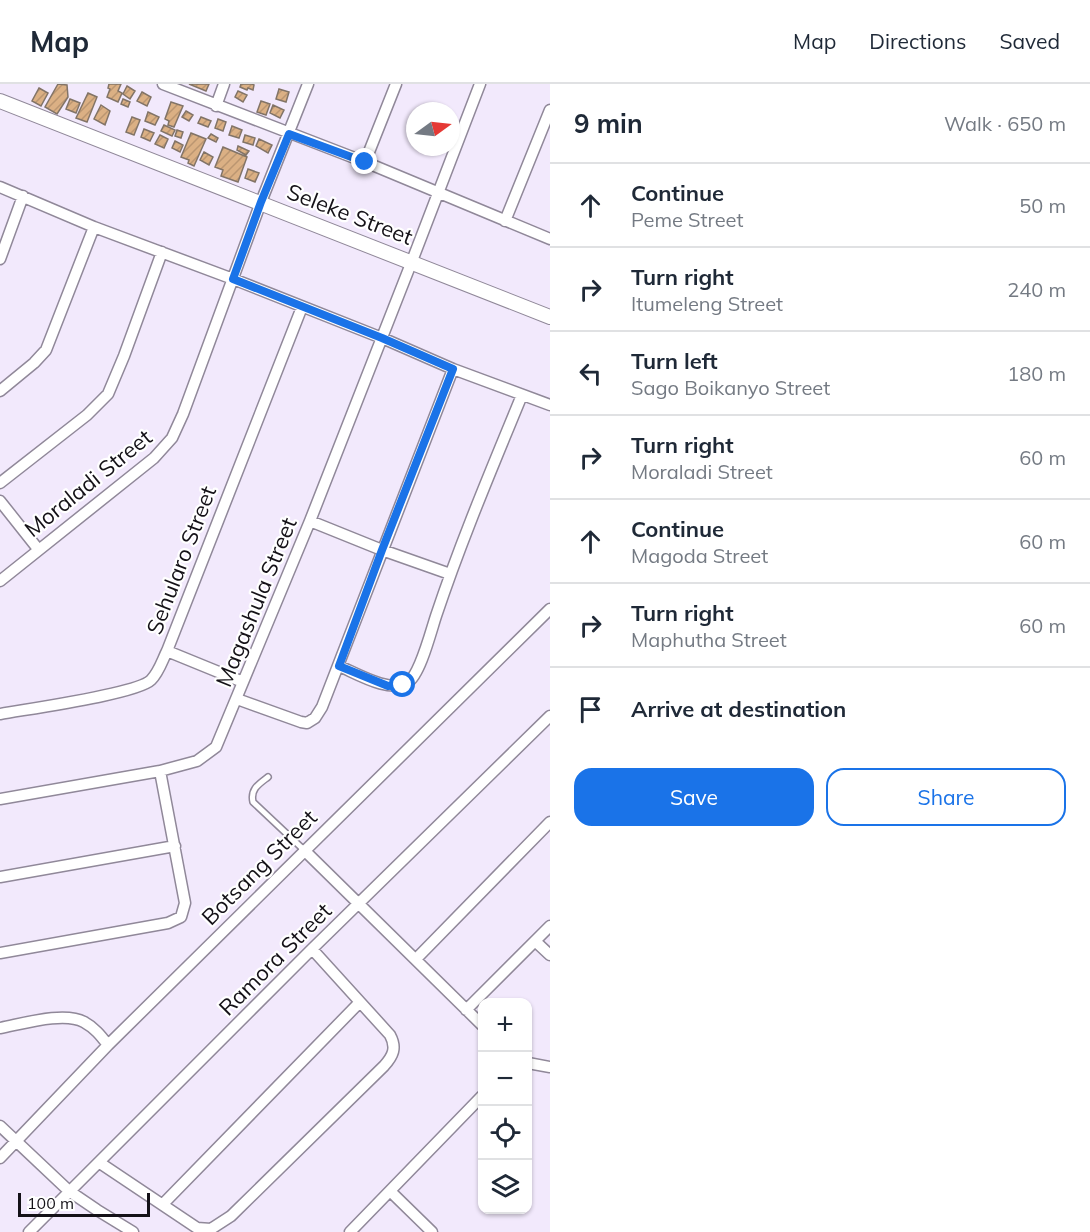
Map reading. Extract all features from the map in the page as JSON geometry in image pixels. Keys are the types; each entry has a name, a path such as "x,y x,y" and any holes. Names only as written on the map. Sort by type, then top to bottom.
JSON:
{"street":[{"path":"163,84 365,162 550,239"},
{"path":"216,105 224,84"},
{"name":"Moraladi Street","path":"0,581 128,479 166,445 180,421 261,202 308,84"},
{"path":"365,162 396,84"},
{"name":"Magashula Street","path":"0,799 160,771 196,761 210,753 221,740 310,521 480,84"},
{"name":"Seleke Street","path":"0,101 550,317"},
{"path":"505,221 550,110"},
{"path":"0,187 94,227 233,279 382,338 453,369 550,405"},
{"path":"0,259 23,196"},
{"path":"0,391 46,350 94,227"},
{"path":"0,483 87,415 108,394 162,252"},
{"name":"Sehularo Street","path":"0,714 139,687 151,680 166,651 302,307"},
{"path":"237,699 307,723 319,715 453,369"},
{"path":"339,666 388,686 409,682 416,672 450,574 522,395"},
{"path":"0,501 38,549"},
{"path":"310,521 450,574"},
{"name":"Botsang Street","path":"0,1158 108,1045 550,609"},
{"path":"166,651 243,682"},
{"name":"Ramora Street","path":"29,1232 312,949 550,716"},
{"path":"0,953 168,922 182,917 185,903 160,771"},
{"path":"416,959 550,822"},
{"path":"0,877 175,846"},
{"path":"304,850 478,1021"},
{"path":"466,1010 550,926"},
{"path":"535,941 550,955"},
{"path":"99,1162 197,1228 211,1228 220,1224 384,1066 393,1053 392,1038 312,949"},
{"path":"163,1204 359,1003"},
{"path":"0,1028 38,1021 74,1018 96,1030 108,1045"},
{"path":"532,1064 550,1067"},
{"path":"350,1232 478,1101"},
{"path":"0,1126 69,1191 133,1232"},
{"path":"390,1191 432,1232"}],"lane":[{"path":"268,777 253,790 253,802 304,850"}],"building":[{"path":"58,84 67,85 68,97 57,114 45,107"},
{"path":"109,84 121,84 118,91 122,93 118,102 107,97"},
{"path":"189,84 209,84 206,91"},
{"path":"241,84 254,85 253,90 240,87"},
{"path":"127,86 135,91 130,99 123,94"},
{"path":"39,88 48,93 41,106 32,101"},
{"path":"279,89 289,92 286,102 276,99"},
{"path":"238,91 247,95 243,102 235,97"},
{"path":"142,92 151,97 147,106 137,101"},
{"path":"88,93 97,97 87,122 76,118"},
{"path":"70,99 80,103 76,113 66,109"},
{"path":"123,99 130,102 128,107 121,104"},
{"path":"261,101 270,104 266,115 257,112"},
{"path":"171,102 183,106 174,127 168,125 169,121 165,119"},
{"path":"101,105 110,111 105,125 94,119"},
{"path":"273,105 284,110 280,118 270,113"},
{"path":"186,111 193,115 189,121 182,117"},
{"path":"148,112 159,117 155,125 145,121"},
{"path":"132,117 140,120 134,135 126,132"},
{"path":"201,117 211,121 208,127 198,123"},
{"path":"218,119 226,122 223,131 215,128"},
{"path":"164,125 175,130 172,136 161,131"},
{"path":"232,126 242,130 239,138 229,135"},
{"path":"144,129 154,133 150,141 141,137"},
{"path":"177,130 183,132 181,138 175,136"},
{"path":"191,133 206,139 194,166 188,163 189,160 181,157"},
{"path":"211,134 218,138 216,142 208,138"},
{"path":"160,135 168,139 164,148 155,144"},
{"path":"245,135 255,138 253,145 243,142"},
{"path":"259,139 272,145 268,153 256,146"},
{"path":"175,141 183,145 180,152 172,148"},
{"path":"238,146 249,151 246,155 237,150"},
{"path":"223,147 247,157 238,182 221,176 223,170 215,167"},
{"path":"204,152 213,157 209,165 200,160"},
{"path":"248,169 259,173 255,182 245,178"}],"route":[{"path":"365,162 289,134 233,279 382,338 453,369 339,666 388,686 403,685"}]}
